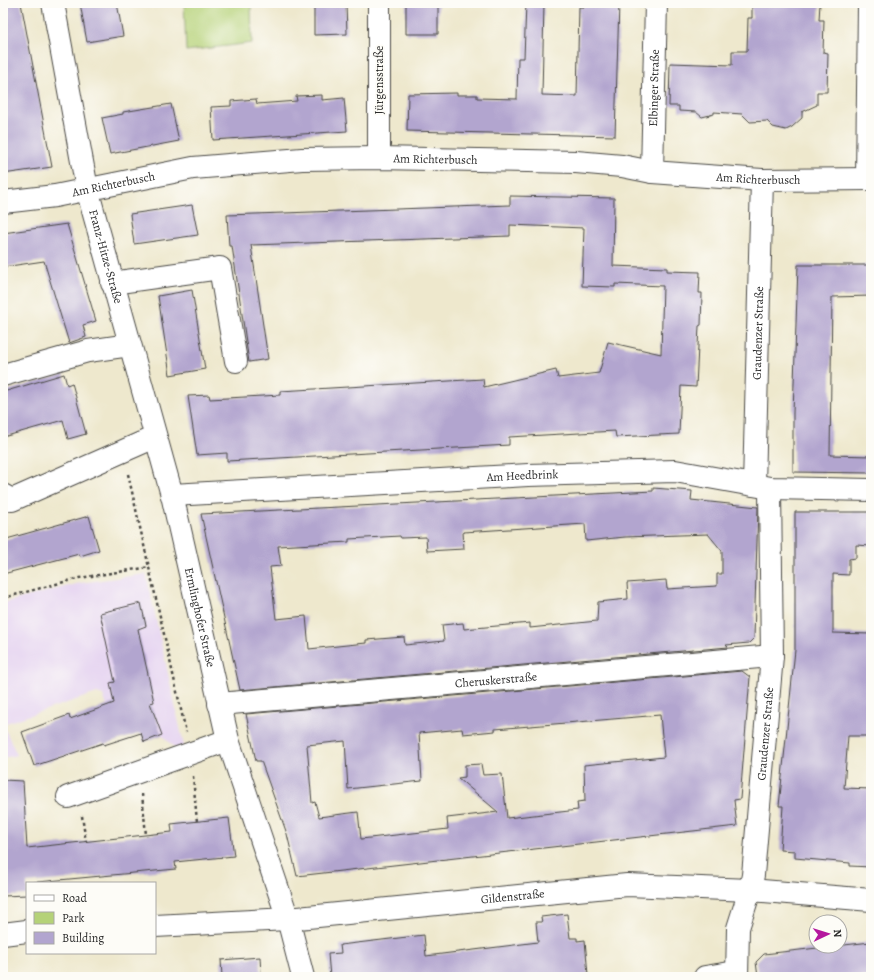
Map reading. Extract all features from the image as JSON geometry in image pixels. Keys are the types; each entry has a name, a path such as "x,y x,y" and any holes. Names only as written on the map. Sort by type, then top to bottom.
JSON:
{"street":[{"name":"Franz-Hitze-Straße","path":"53,3 87,189 172,495"},
{"name":"Jürgensstraße","path":"379,158 380,3"},
{"name":"Elbinger Straße","path":"652,172 656,3"},
{"path":"869,3 869,179"},
{"name":"Am Richterbusch","path":"3,202 55,196 193,168 302,160 379,158 576,162 622,166 652,172 762,180 869,179"},
{"name":"Graudenzer Straße","path":"736,975 738,928 750,890 772,656 762,486 762,180"},
{"path":"112,283 220,268 236,361"},
{"path":"3,375 88,351 130,345"},
{"path":"7,497 122,451 155,436"},
{"name":"Am Heedbrink","path":"172,495 528,475 675,471 762,486 871,490"},
{"name":"Ermlinghofer Straße","path":"172,495 228,740 288,919 303,977"},
{"name":"Cheruskerstraße","path":"219,704 772,656"},
{"path":"68,797 228,740"},
{"name":"Gildenstraße","path":"156,926 288,919 627,885 750,890 871,900"},
{"path":"3,934 26,931"},
{"path":"705,977 736,975"}],"path":[{"path":"122,451 150,567 190,753 197,822"},
{"path":"3,598 79,578 150,567"},
{"path":"140,772 146,835"}],"shaded area":[{"path":"146,574 184,746 176,749 162,735 155,715 118,737 103,695 97,693 3,724 3,603 80,583"},
{"path":"3,725 17,755 3,758"}],"green space":[{"path":"184,3 251,3 252,43 186,51"}],"building":[{"path":"3,3 21,3 52,167 3,174 3,145 6,145 3,124"},
{"path":"80,3 117,3 123,36 87,42"},
{"path":"314,3 346,3 347,34 314,35"},
{"path":"406,3 438,3 438,34 406,34"},
{"path":"526,3 544,3 542,95 577,96 579,7 584,7 584,3 619,3 615,136 407,131 408,94 457,93 457,95 477,95 477,98 517,99 518,58 524,58"},
{"path":"752,3 820,3 819,20 824,20 823,52 828,53 827,92 817,92 817,105 802,112 802,118 786,130 773,127 767,121 750,122 742,114 714,112 714,114 702,117 696,112 679,111 679,106 669,106 670,63 732,65 732,51 747,51 748,18 752,18"},
{"path":"322,95 322,100 344,98 347,131 213,140 211,107 231,106 231,101 256,99 257,104 297,101 296,96"},
{"path":"171,104 179,141 110,154 102,118 123,114 123,112"},
{"path":"510,196 614,198 613,266 667,268 667,271 700,272 699,293 702,293 701,325 699,326 696,387 681,386 679,434 616,437 615,431 509,437 509,445 227,461 227,453 197,455 188,396 209,395 210,399 280,395 280,391 483,379 484,387 556,370 558,378 599,373 608,342 661,354 663,286 615,284 615,287 582,286 584,228 510,225 510,236 251,245 268,359 249,362 232,246 229,246 227,215 510,205"},
{"path":"192,205 198,235 134,244 130,214"},
{"path":"67,224 96,321 83,325 86,337 69,343 44,261 3,267 3,233"},
{"path":"798,265 871,265 871,296 832,297 830,455 871,456 871,473 793,472 793,413"},
{"path":"192,290 205,369 170,375 158,296"},
{"path":"64,374 67,385 72,383 86,434 68,439 63,420 3,437 3,392"},
{"path":"653,488 692,491 691,500 758,507 754,638 749,643 726,645 728,647 240,690 201,514 653,491","holes":["585,524 586,541 625,537 708,534 722,551 722,574 717,574 717,586 667,589 666,580 627,583 628,599 598,602 597,621 530,628 530,623 464,629 463,623 442,625 444,641 405,645 404,637 366,640 366,643 309,649 306,616 276,619 270,567 281,566 278,546 349,542 349,539 400,536 401,538 426,537 427,551 464,549 463,532"]},
{"path":"795,512 871,512 871,546 856,545 856,558 849,559 849,575 833,574 833,633 871,634 871,736 848,736 844,788 871,789 869,836 871,836 871,867 850,866 850,863 795,858 795,851 780,850 783,806 779,806 795,650"},
{"path":"89,516 99,550 80,556 79,554 3,574 3,540"},
{"path":"141,603 146,626 138,629 154,702 150,703 162,735 144,742 141,733 104,745 103,743 34,766 22,732 69,715 70,719 114,703 110,683 115,682 100,613"},
{"path":"742,671 750,677 740,799 734,800 737,826 297,876 287,834 261,761 256,761 246,714","holes":["660,715 664,757 584,765 585,801 577,802 578,810 507,818 502,774 483,775 481,764 465,765 465,777 458,778 498,812 447,818 448,829 361,839 358,812 319,817 315,802 312,803 307,745 345,741 348,789 422,781 419,733 462,729 463,734 495,731 495,729"]},
{"path":"3,780 23,781 27,848 172,832 171,824 229,818 234,856 175,862 176,869 26,882 26,895 3,896"},
{"path":"567,914 570,938 577,938 577,941 585,940 588,975 574,977 330,977 328,954 341,953 340,945 424,935 426,956 538,942 536,922 542,922 541,917"},
{"path":"871,942 871,977 758,977 756,962 764,954 808,949 808,954 848,954 848,945"},
{"path":"260,957 261,975 222,977 221,960"}]}
